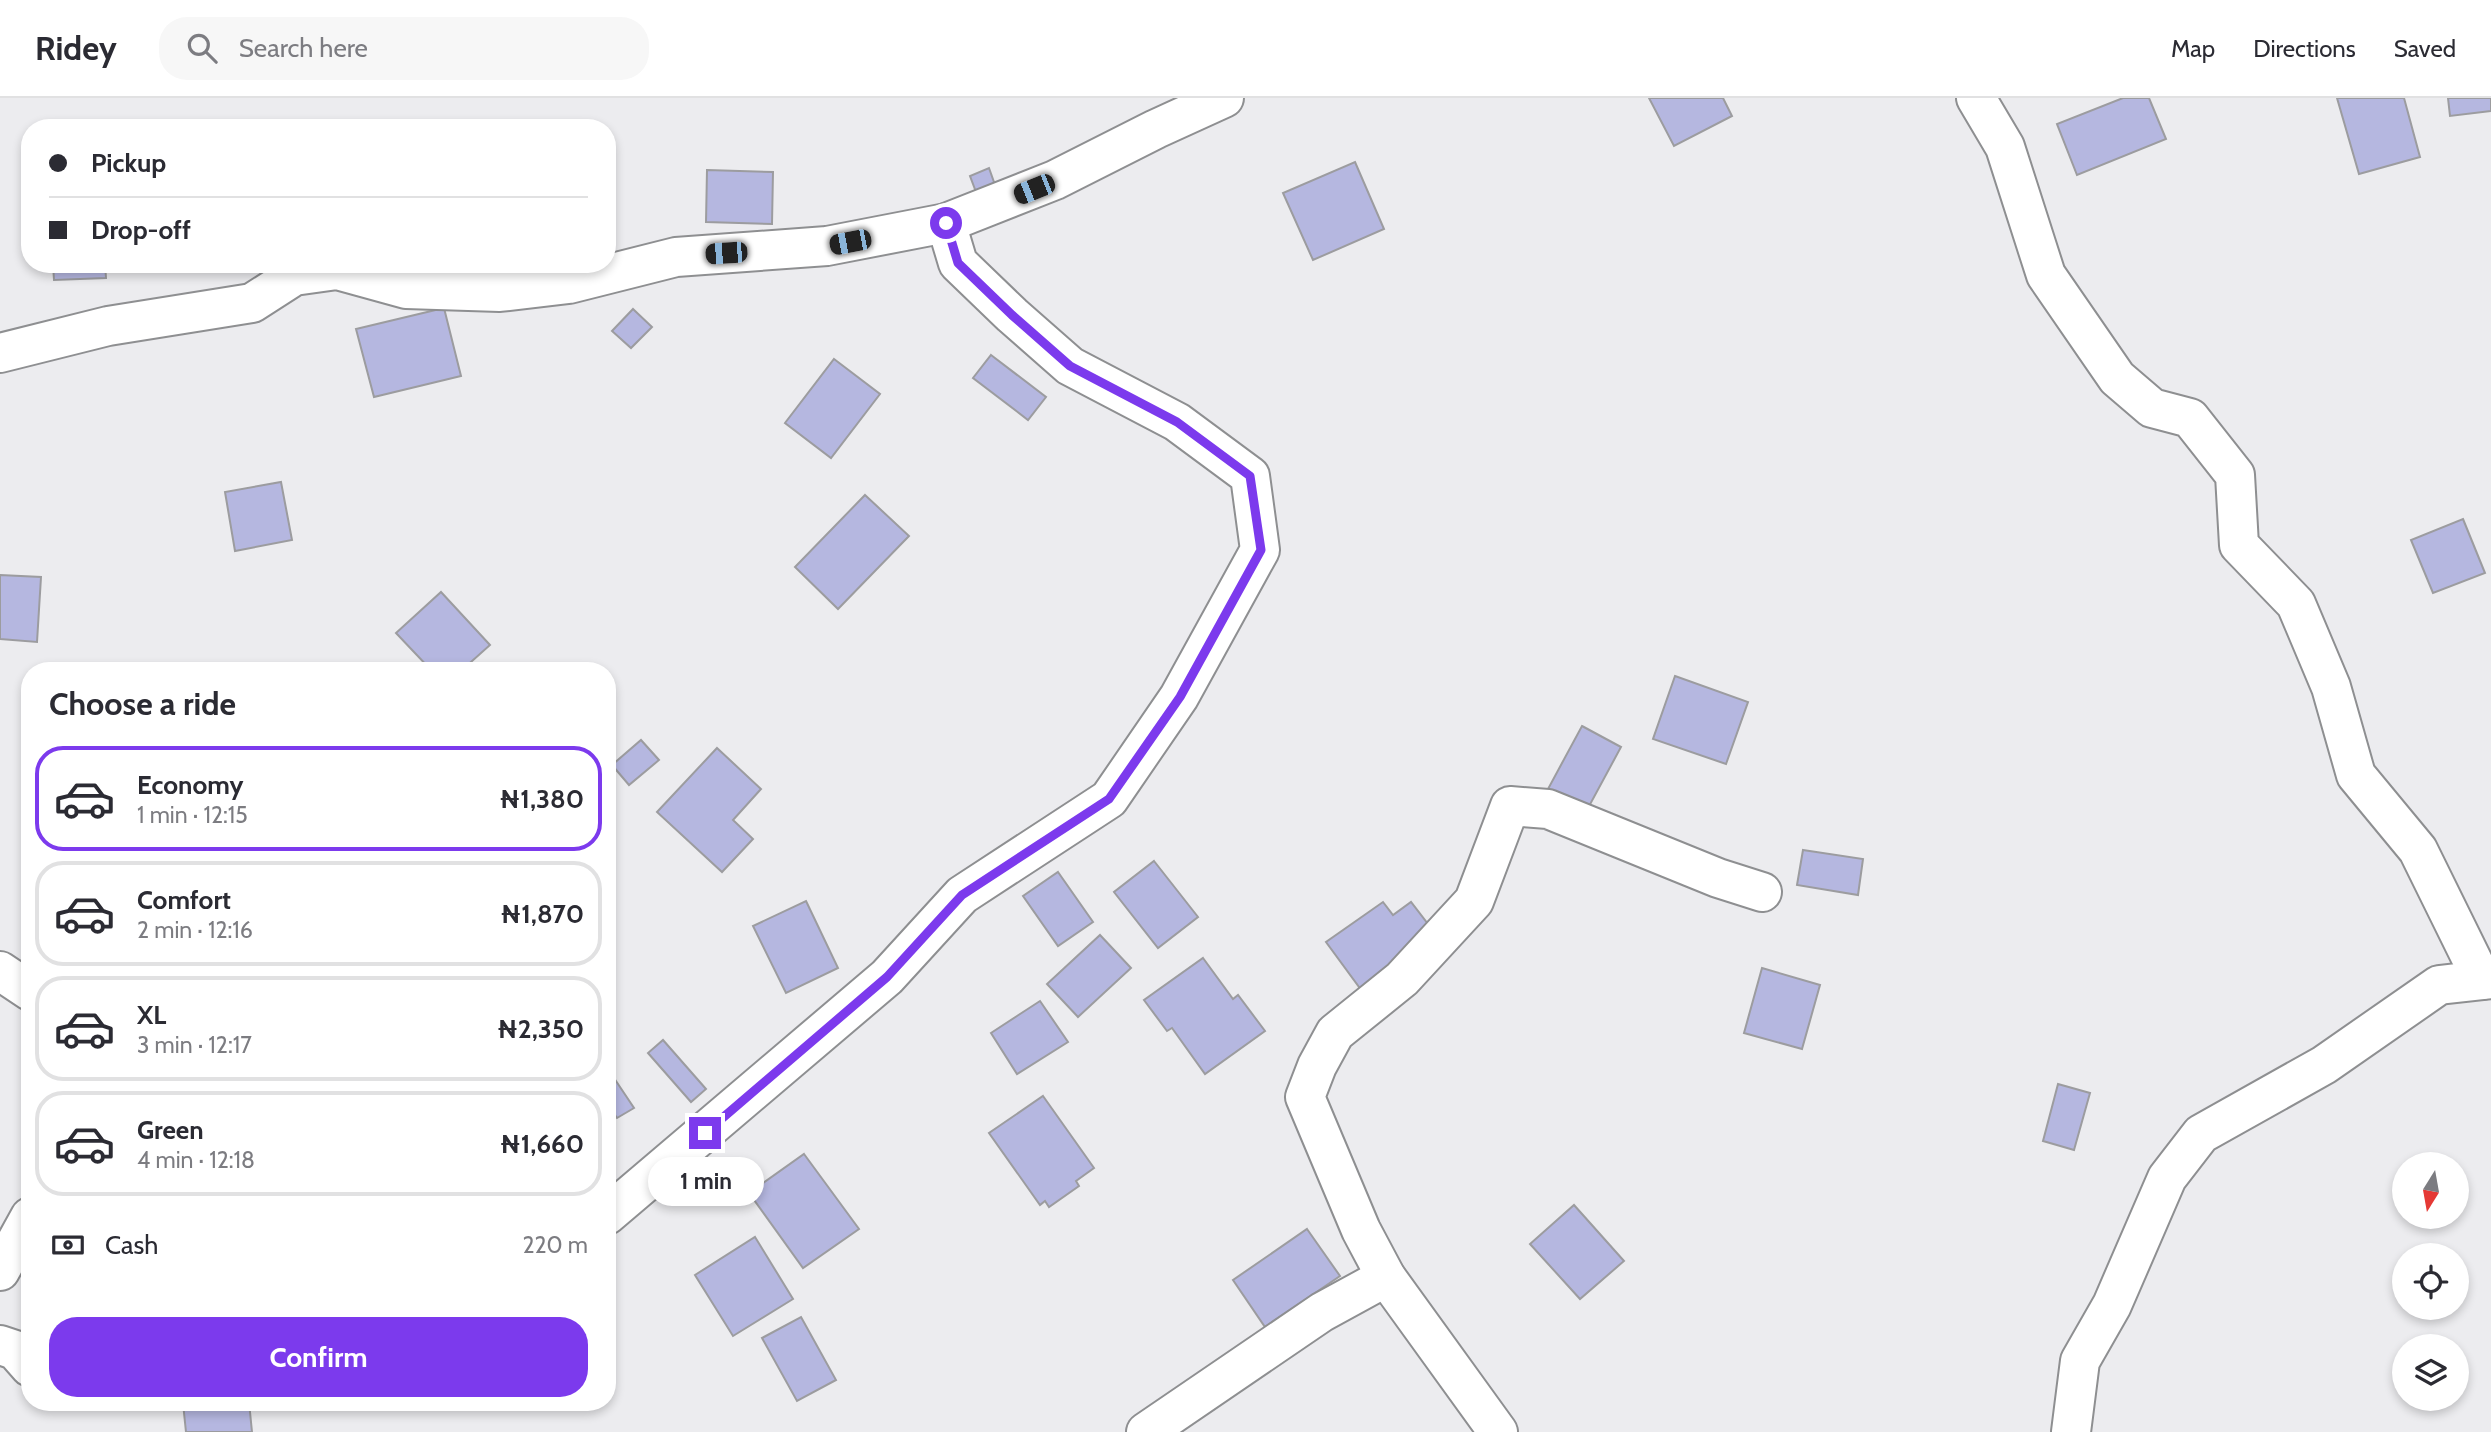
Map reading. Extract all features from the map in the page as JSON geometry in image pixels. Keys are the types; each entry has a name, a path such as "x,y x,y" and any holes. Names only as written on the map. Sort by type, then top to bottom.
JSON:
{"street":[{"path":"616,272 677,257 827,246 946,223 1055,180 1224,98"},
{"path":"1976,98 2005,147 2046,275 2116,378 2152,408 2190,418 2235,475 2239,545 2296,604 2331,687 2356,775 2418,850 2487,979 2439,985 2324,1065 2201,1134 2167,1178 2112,1306 2080,1361 2071,1432"},
{"path":"616,1207 887,977 962,895 1109,799 1180,697 1261,550 1250,476 1177,422 1070,366 958,263 946,223"},
{"path":"0,353 108,326 252,303 294,276 316,273"},
{"path":"348,273 406,289 500,292 569,284 613,273"},
{"path":"1498,1432 1387,1277 1361,1230 1305,1097 1317,1066 1335,1033 1402,979 1474,901 1510,806 1548,808 1718,878 1762,892"},
{"path":"0,971 21,985"},
{"path":"0,1271 21,1233"},
{"path":"1146,1432 1322,1312 1387,1277"},
{"path":"0,1345 15,1350 21,1357"}],"building":[{"path":"1649,98 1723,98 1732,116 1674,146"},
{"path":"2123,98 2149,98 2166,139 2077,175 2057,124"},
{"path":"2337,98 2404,98 2420,157 2359,174"},
{"path":"2448,98 2491,98 2491,111 2450,116"},
{"path":"1355,162 1384,229 1313,260 1283,193"},
{"path":"989,168 995,185 976,192 970,176"},
{"path":"707,170 773,172 772,224 706,222"},
{"path":"54,273 106,273 106,278 54,280"},
{"path":"444,308 461,376 374,397 356,329"},
{"path":"633,309 652,327 631,348 612,331"},
{"path":"991,355 1046,397 1028,420 973,378"},
{"path":"834,359 880,394 831,458 785,423"},
{"path":"281,482 292,540 235,551 225,492"},
{"path":"865,495 909,536 838,609 795,567"},
{"path":"2463,519 2485,573 2433,593 2411,540"},
{"path":"0,575 41,577 37,642 0,639"},
{"path":"441,592 490,645 471,662 423,662 396,633"},
{"path":"1675,676 1748,702 1726,764 1653,739"},
{"path":"1582,726 1621,747 1587,810 1548,789"},
{"path":"641,740 659,760 629,785 616,770 616,762"},
{"path":"717,748 761,789 733,820 753,839 722,872 657,812"},
{"path":"1803,850 1863,859 1858,895 1797,885"},
{"path":"1154,861 1198,917 1158,948 1114,892"},
{"path":"1058,872 1093,922 1058,946 1023,896"},
{"path":"806,901 838,968 786,993 753,926"},
{"path":"1383,902 1393,915 1411,902 1438,937 1362,991 1326,942"},
{"path":"1100,935 1131,968 1078,1017 1047,984"},
{"path":"1203,958 1233,999 1238,995 1265,1031 1205,1074 1172,1028 1167,1031 1144,1000"},
{"path":"1762,968 1820,985 1802,1049 1744,1033"},
{"path":"1040,1001 1068,1042 1017,1074 991,1033"},
{"path":"663,1040 706,1089 691,1102 648,1053"},
{"path":"616,1081 634,1108 616,1116"},
{"path":"2058,1084 2090,1093 2074,1150 2043,1141"},
{"path":"1043,1096 1094,1168 1076,1181 1079,1186 1049,1207 1045,1201 1040,1205 989,1133"},
{"path":"804,1154 859,1229 803,1268 749,1193"},
{"path":"1574,1205 1624,1261 1580,1299 1530,1244"},
{"path":"1307,1229 1340,1276 1265,1327 1233,1280"},
{"path":"755,1237 793,1299 733,1336 695,1275"},
{"path":"801,1317 836,1380 797,1401 762,1338"},
{"path":"184,1411 250,1411 252,1432 186,1432"}],"route":[{"path":"705,1133 887,977 962,895 1109,799 1180,697 1261,550 1250,476 1177,422 1070,366 958,263 946,223"}]}
